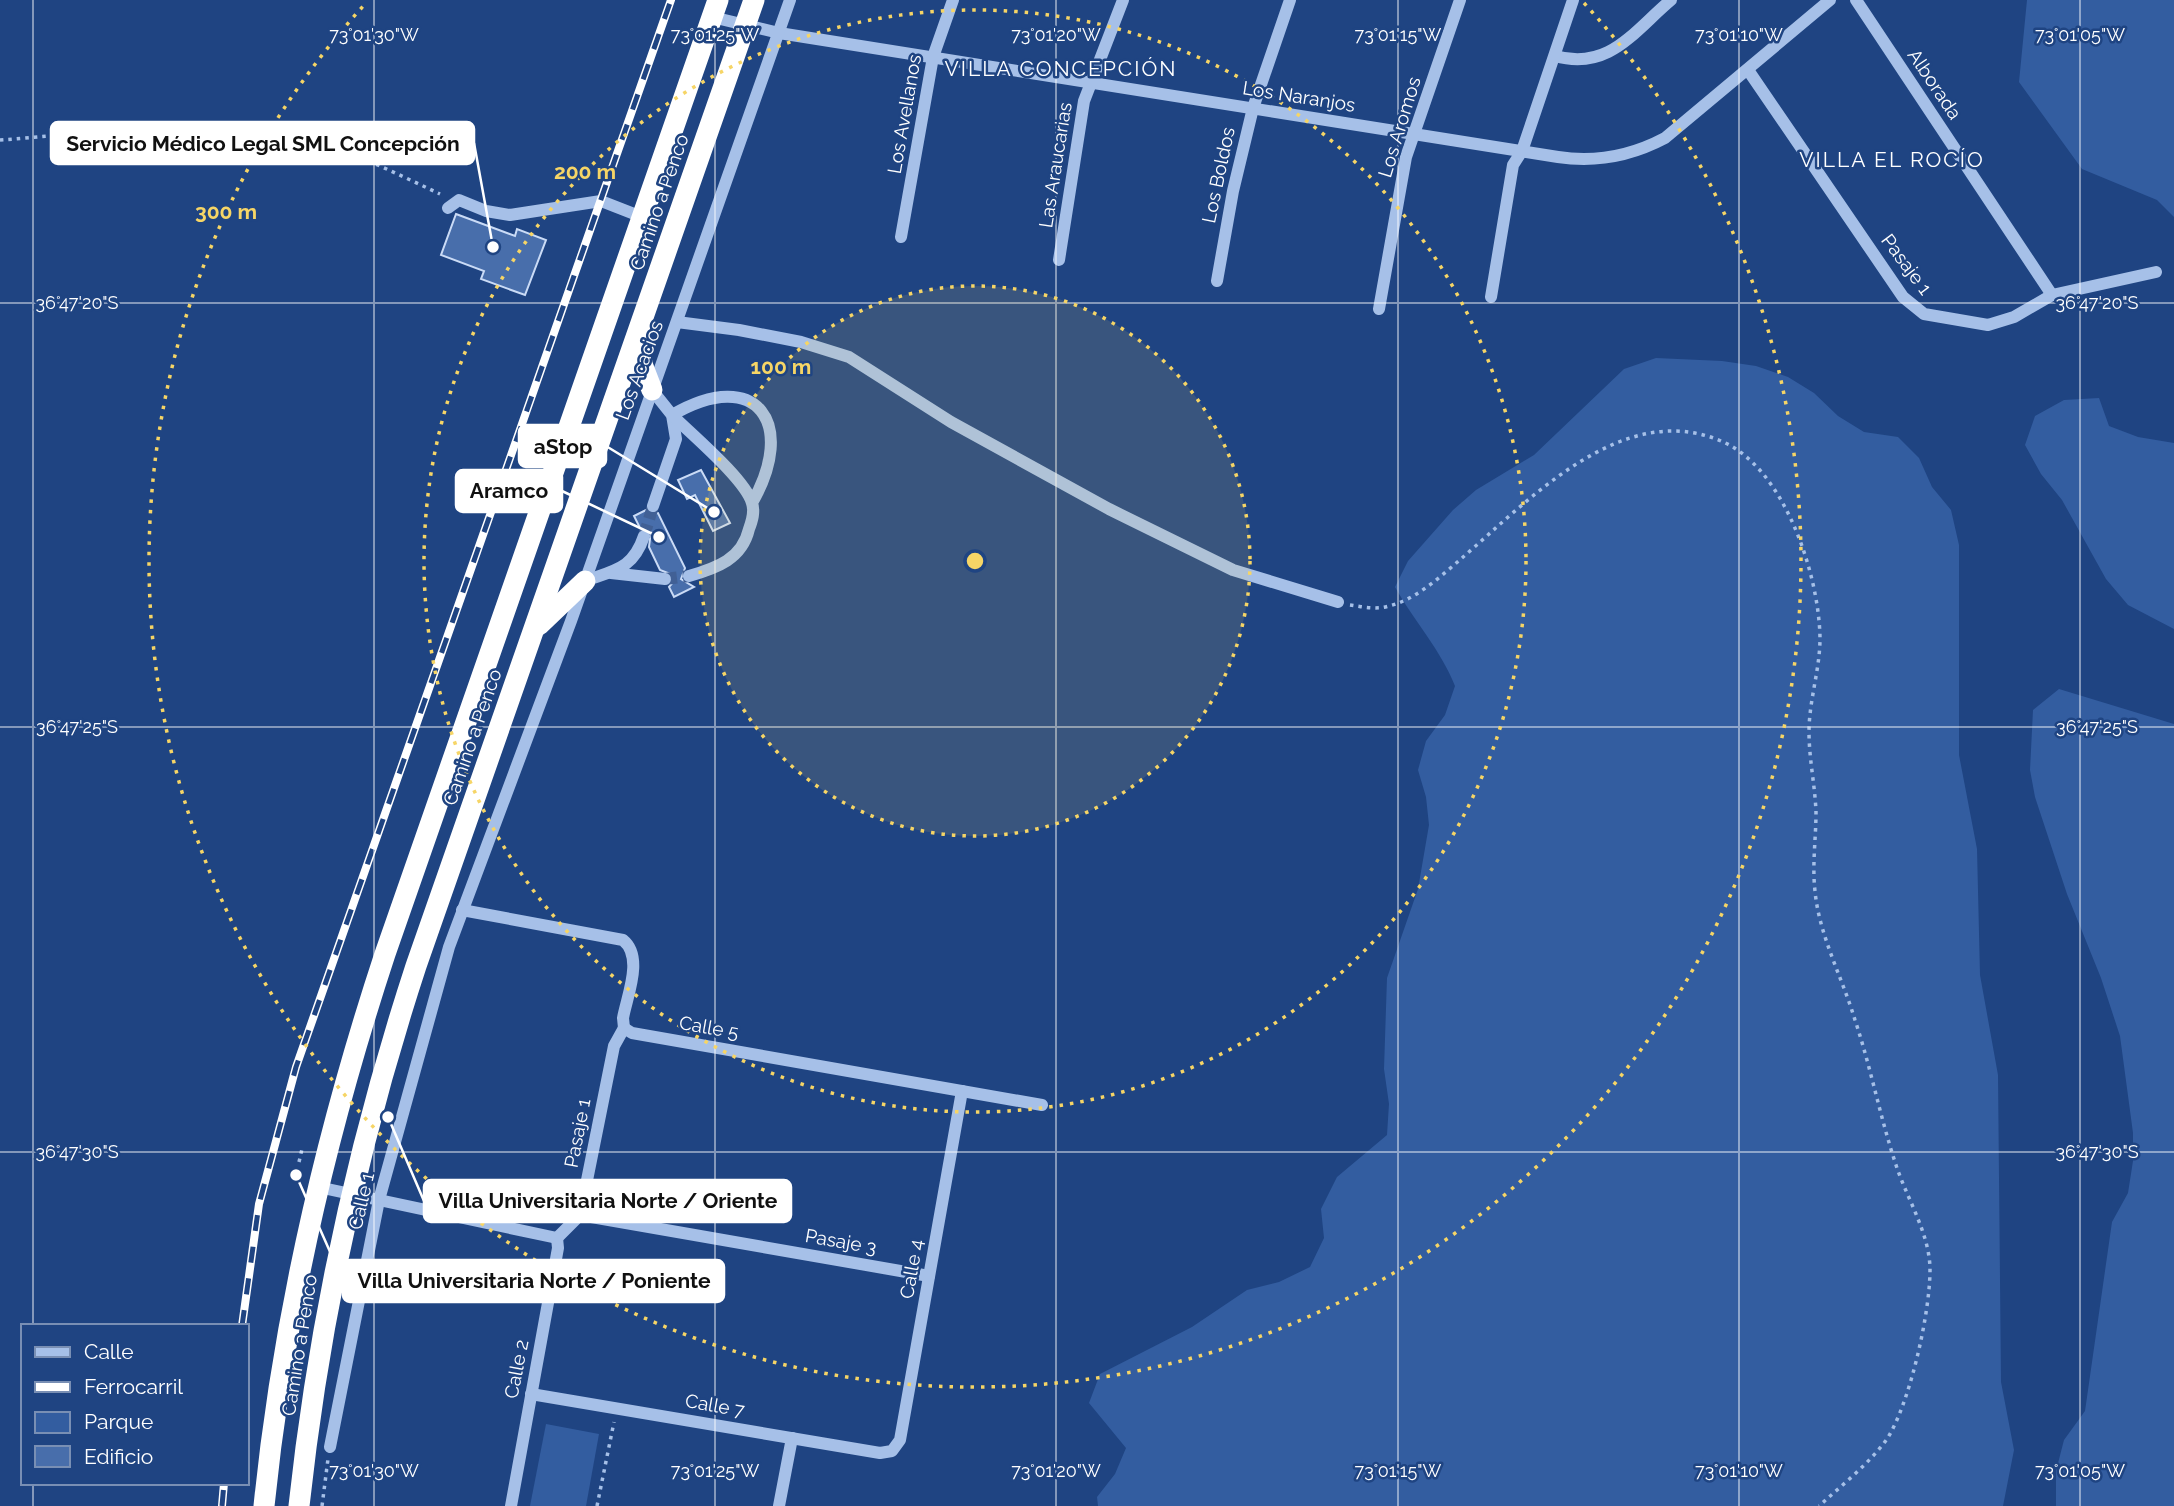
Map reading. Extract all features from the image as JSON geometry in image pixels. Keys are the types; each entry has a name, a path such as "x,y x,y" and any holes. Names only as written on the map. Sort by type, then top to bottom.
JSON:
{"highway":[{"name":"Camino a Penco","path":"299,1506 317,1366 350,1194 400,1014 754,0"},
{"name":"Camino a Penco","path":"264,1506 286,1345 318,1187 345,1082 381,966 715,8"},
{"path":"640,324 642,364 652,390"},
{"path":"531,635 556,606 585,581"}],"street":[{"name":"Los Acacios","path":"462,910 585,581 790,0"},
{"name":"Los Avellanos","path":"901,237 933,57 953,0"},
{"name":"Las Araucarias","path":"1059,260 1084,101 1123,0"},
{"name":"Los Boldos","path":"1217,281 1233,191 1253,108 1290,0"},
{"name":"Los Aromos","path":"1379,309 1406,157 1460,0"},
{"path":"1491,297 1513,165 1522,151 1573,0"},
{"path":"1555,56 1580,61 1602,57 1671,0"},
{"name":"Los Naranjos","path":"715,8 745,25 779,33 1590,160 1638,151 1678,129 1830,0"},
{"name":"Alborada","path":"1856,0 2052,295"},
{"name":"Pasaje 1","path":"1748,70 1903,297 1915,309 1934,317 1988,325 2014,317 2052,295 2156,272"},
{"path":"451,204 510,215 601,201 642,217"},
{"path":"677,322 776,337 849,357 951,422 1121,515 1233,570 1338,602"},
{"path":"652,390 672,415 728,470 752,503"},
{"path":"672,415 702,400 722,396 740,397 760,409 770,424 772,444 768,471 752,503 747,540 739,552 720,565 689,576"},
{"path":"653,506 676,439 672,415"},
{"path":"585,581 633,560 644,536"},
{"path":"607,573 665,579"},
{"path":"462,910 612,936 627,943 634,960 623,1018 624,1028"},
{"name":"Calle 1","path":"330,1447 379,1200 427,1019 462,910"},
{"name":"Pasaje 1","path":"580,1216 614,1046 624,1028"},
{"name":"Calle 5","path":"624,1028 632,1033 1042,1105"},
{"name":"Calle 4","path":"892,1451 900,1440 962,1091"},
{"path":"318,1187 557,1238 580,1216"},
{"name":"Pasaje 3","path":"580,1216 929,1276"},
{"name":"Calle 2","path":"512,1506 558,1248 557,1238"},
{"name":"Calle 7","path":"531,1394 880,1453 892,1451"},
{"path":"779,1506 792,1438"}],"path":[{"path":"0,140 208,125 292,134 370,161 451,204"},
{"path":"1338,602 1378,608 1396,604 1416,593 1548,486 1592,456 1637,433 1661,430 1690,432 1723,441 1753,460 1778,494 1802,550 1819,618 1819,661 1809,729 1815,810 1814,875 1818,913 1856,1022 1889,1145 1922,1231 1930,1272 1917,1351 1894,1426 1873,1456 1819,1506"},
{"path":"299,1162 302,1149"},
{"path":"597,1506 617,1408"},
{"path":"322,1506 330,1447"}],"green space":[{"path":"2027,0 2174,0 2174,217 2157,200 2082,169 2019,82"},
{"path":"1656,358 1722,361 1756,366 1788,377 1814,393 1838,416 1864,432 1898,437 1919,458 1932,487 1951,510 1959,545 1959,755 1977,849 1980,975 1998,1075 2001,1382 2014,1450 2003,1506 1098,1506 1097,1497 1115,1474 1126,1448 1089,1403 1100,1374 1192,1327 1247,1290 1279,1282 1310,1267 1324,1238 1321,1209 1337,1177 1387,1135 1389,1104 1384,1069 1387,978 1418,889 1429,825 1426,797 1418,770 1426,741 1445,715 1455,686 1442,660 1395,587 1408,561 1453,510 1476,490 1534,455 1624,369"},
{"path":"2099,398 2109,426 2138,437 2174,443 2174,629 2128,605 2106,579 2062,500 2041,474 2025,445 2035,416 2064,400"},
{"path":"2059,689 2174,724 2174,1506 2056,1506 2056,1471 2064,1440 2085,1411 2112,1222 2128,1193 2133,1161 2133,1133 2120,1036 2101,978 2067,894 2035,797 2030,770 2033,710"},
{"path":"546,1424 599,1434 586,1506 530,1506"}],"building":[{"path":"456,214 515,236 517,229 546,240 525,295 481,279 484,271 441,255"},
{"path":"701,470 730,523 713,531 695,495 687,499 678,480"},
{"path":"646,510 651,514 658,513 685,568 681,579 694,587 674,597 669,587 674,581 673,575 660,570 649,547 651,531 640,528 634,516"}],"tunnel":[{"path":"644,536 653,506"},
{"path":"665,579 689,576"}],"railway":[{"path":"242,1324 259,1204 296,1067 671,0"},
{"path":"222,1506 224,1485"}],"place":[{"name":"Servicio Médico Legal SML Concepción","path":"493,247"},
{"name":"aStop","path":"714,512"},
{"name":"Aramco","path":"659,537"},
{"name":"Villa Universitaria Norte / Oriente","path":"388,1117"},
{"name":"Villa Universitaria Norte / Poniente","path":"296,1175"}],"district":[{"name":"VILLA CONCEPCIÓN","path":"1061,69"},
{"name":"VILLA EL ROCÍO","path":"1892,160"}]}
